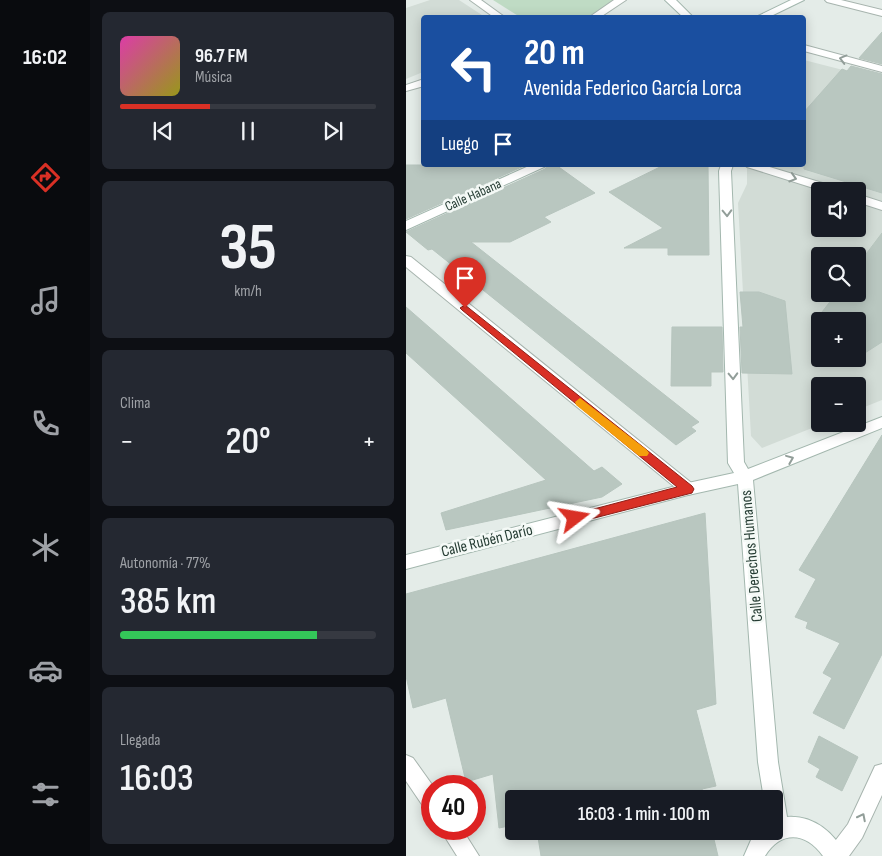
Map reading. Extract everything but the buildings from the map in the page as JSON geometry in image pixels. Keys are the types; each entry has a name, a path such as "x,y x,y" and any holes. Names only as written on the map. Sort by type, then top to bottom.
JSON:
{"street":[{"path":"475,0 498,15"},
{"path":"597,15 621,0"},
{"path":"670,0 687,15"},
{"path":"764,15 799,0"},
{"path":"781,15 799,0"},
{"path":"830,0 882,12"},
{"path":"806,49 882,69"},
{"path":"406,88 421,83"},
{"name":"Calle Habana","path":"406,226 536,167"},
{"name":"Calle Derechos Humanos","path":"726,167 736,463 745,477 768,762 773,790"},
{"path":"757,167 811,184"},
{"path":"866,201 882,206"},
{"path":"406,260 688,489"},
{"name":"Calle Rubén Darío","path":"406,562 688,489 745,477 882,422"},
{"path":"406,764 421,786"},
{"path":"783,828 805,829 817,835 828,845 835,856 855,831 882,773"},
{"path":"458,840 469,856"},
{"path":"754,856 763,840"}],"shaded area":[{"path":"430,0 459,0 482,15 421,15 421,73 406,79 406,8"},
{"path":"806,61 882,80 882,400 866,406 866,377 811,377 811,428 762,448 751,436 738,203 747,184 747,167 806,167"}],"green space":[{"path":"493,0 617,0 591,15 517,15"}],"slow traffic":[{"path":"580,402 643,453"}],"route":[{"path":"465,308 688,489 575,518"}]}
